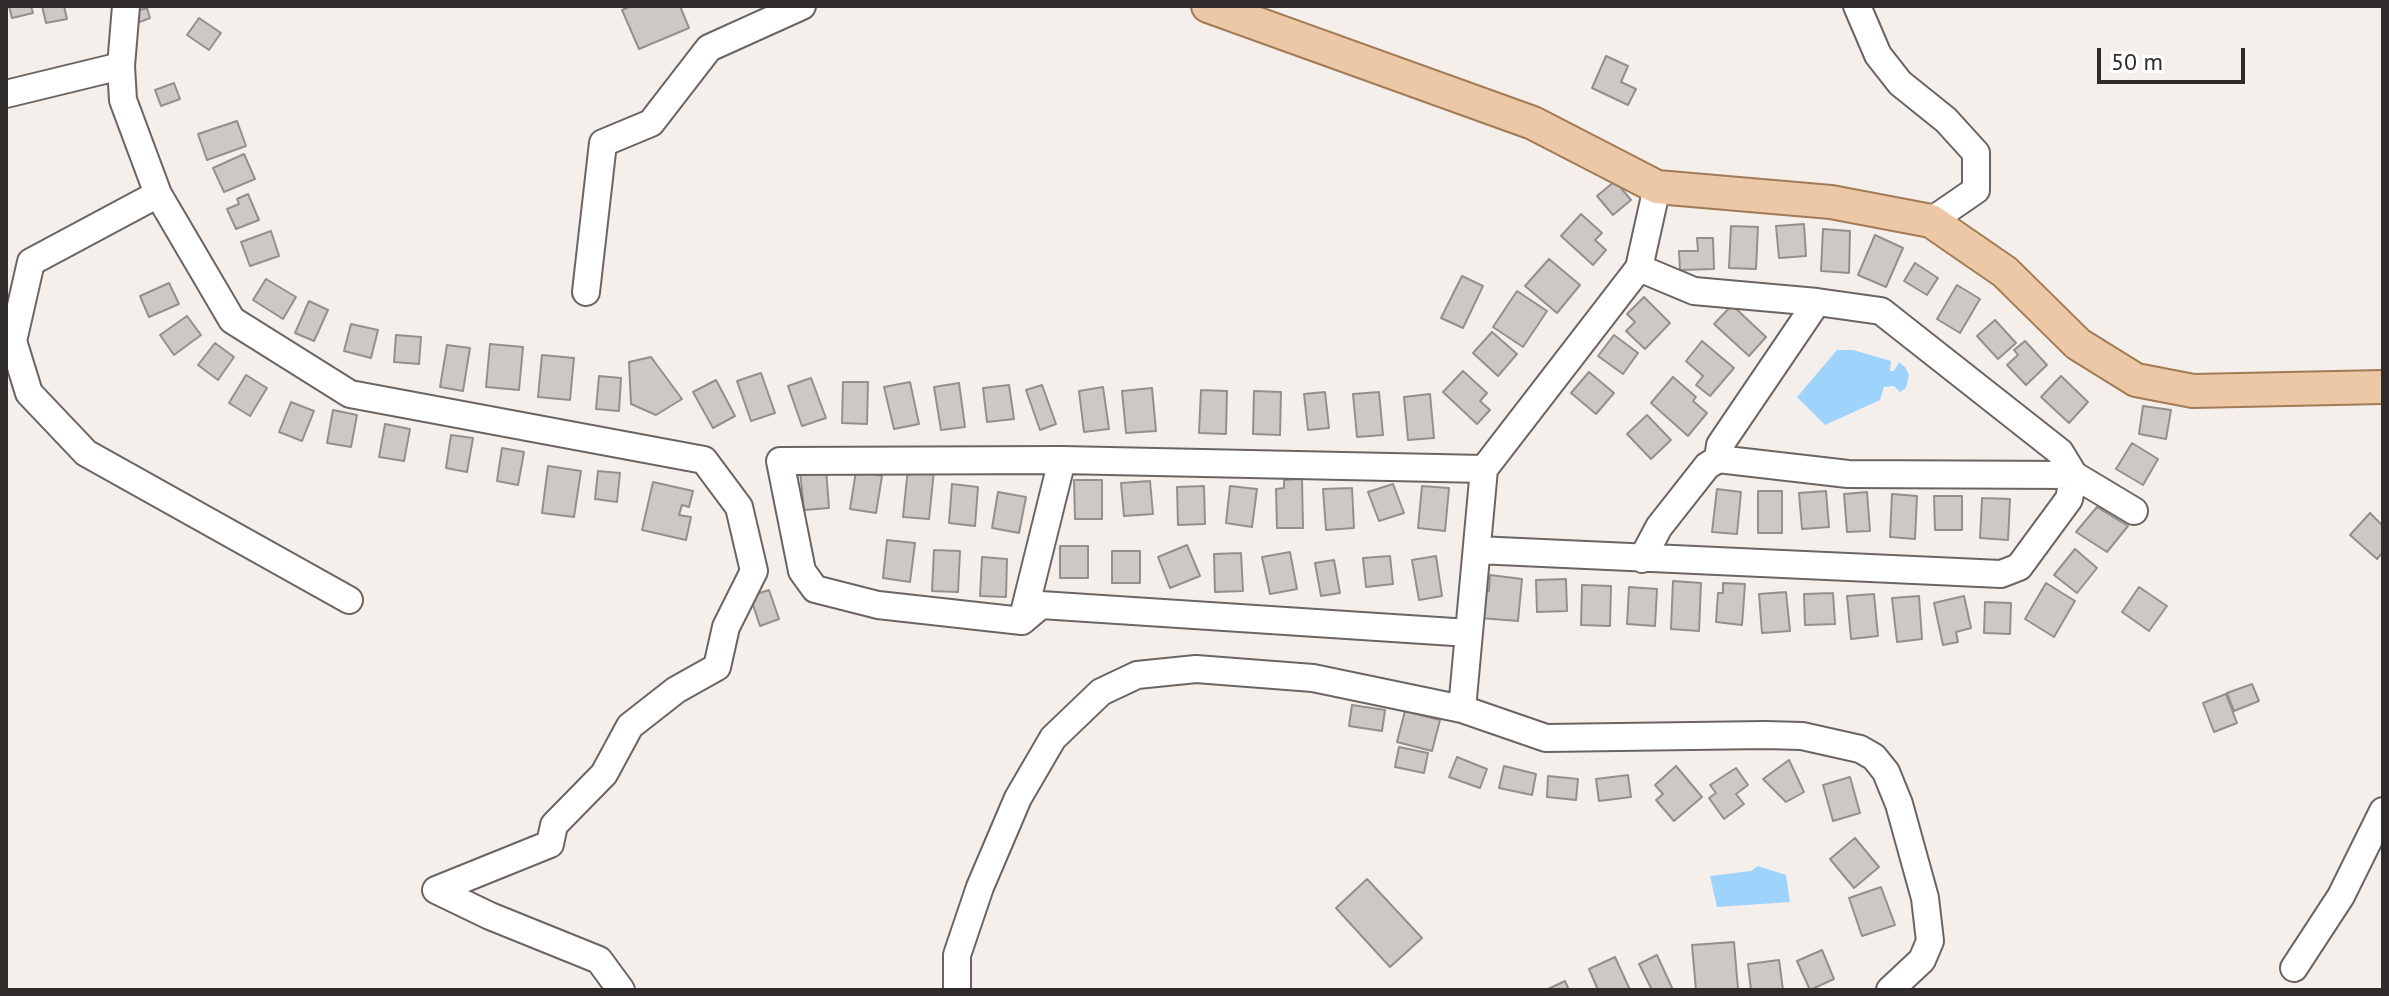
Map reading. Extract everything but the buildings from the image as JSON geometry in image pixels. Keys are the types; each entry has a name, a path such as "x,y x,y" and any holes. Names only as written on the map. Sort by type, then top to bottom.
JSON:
{"main road":[{"path":"1208,6 1533,123 1657,187 1831,202 1931,221 2005,272 2078,344 2136,380 2193,391 2383,387"}],"street":[{"path":"126,6 121,66 123,100 158,194 232,320 350,394 704,460 739,507 754,571 726,627 717,667 676,690 630,726 604,774 554,825 550,844 436,890 490,916 599,960 621,990"},
{"path":"586,292 603,143 651,123 709,48 802,6"},
{"path":"1857,6 1878,55 1900,83 1946,120 1976,153 1976,190 1931,221"},
{"path":"6,94 121,66"},
{"path":"1462,709 1484,469 1639,268 1657,187"},
{"path":"158,194 31,262 13,341 29,393 86,453 349,600"},
{"path":"1639,268 1694,291 1881,311 2060,452 2074,475 2134,511"},
{"path":"1718,459 1720,445 1817,302"},
{"path":"1642,559 1659,527 1707,466 1718,459 1848,474 2074,475"},
{"path":"1469,633 1041,605 1022,621 878,605 815,589 802,571 780,461 1062,460 1484,469"},
{"path":"1022,621 1062,460"},
{"path":"1477,550 2001,574 2019,567 2069,499 2074,475"},
{"path":"957,990 957,955 980,887 1018,798 1053,738 1101,692 1137,675 1196,669 1313,678 1462,709 1546,738 1802,736 1860,749 1874,757 1886,772 1899,804 1925,898 1930,941 1922,960 1890,990"},
{"path":"2294,968 2341,896 2383,811"}],"water":[{"path":"1837,350 1853,350 1891,361 1890,371 1894,371 1899,362 1909,375 1906,388 1900,392 1894,386 1884,387 1880,400 1825,425 1797,397"},
{"path":"1758,866 1786,875 1790,902 1717,907 1710,876 1751,871"}]}
